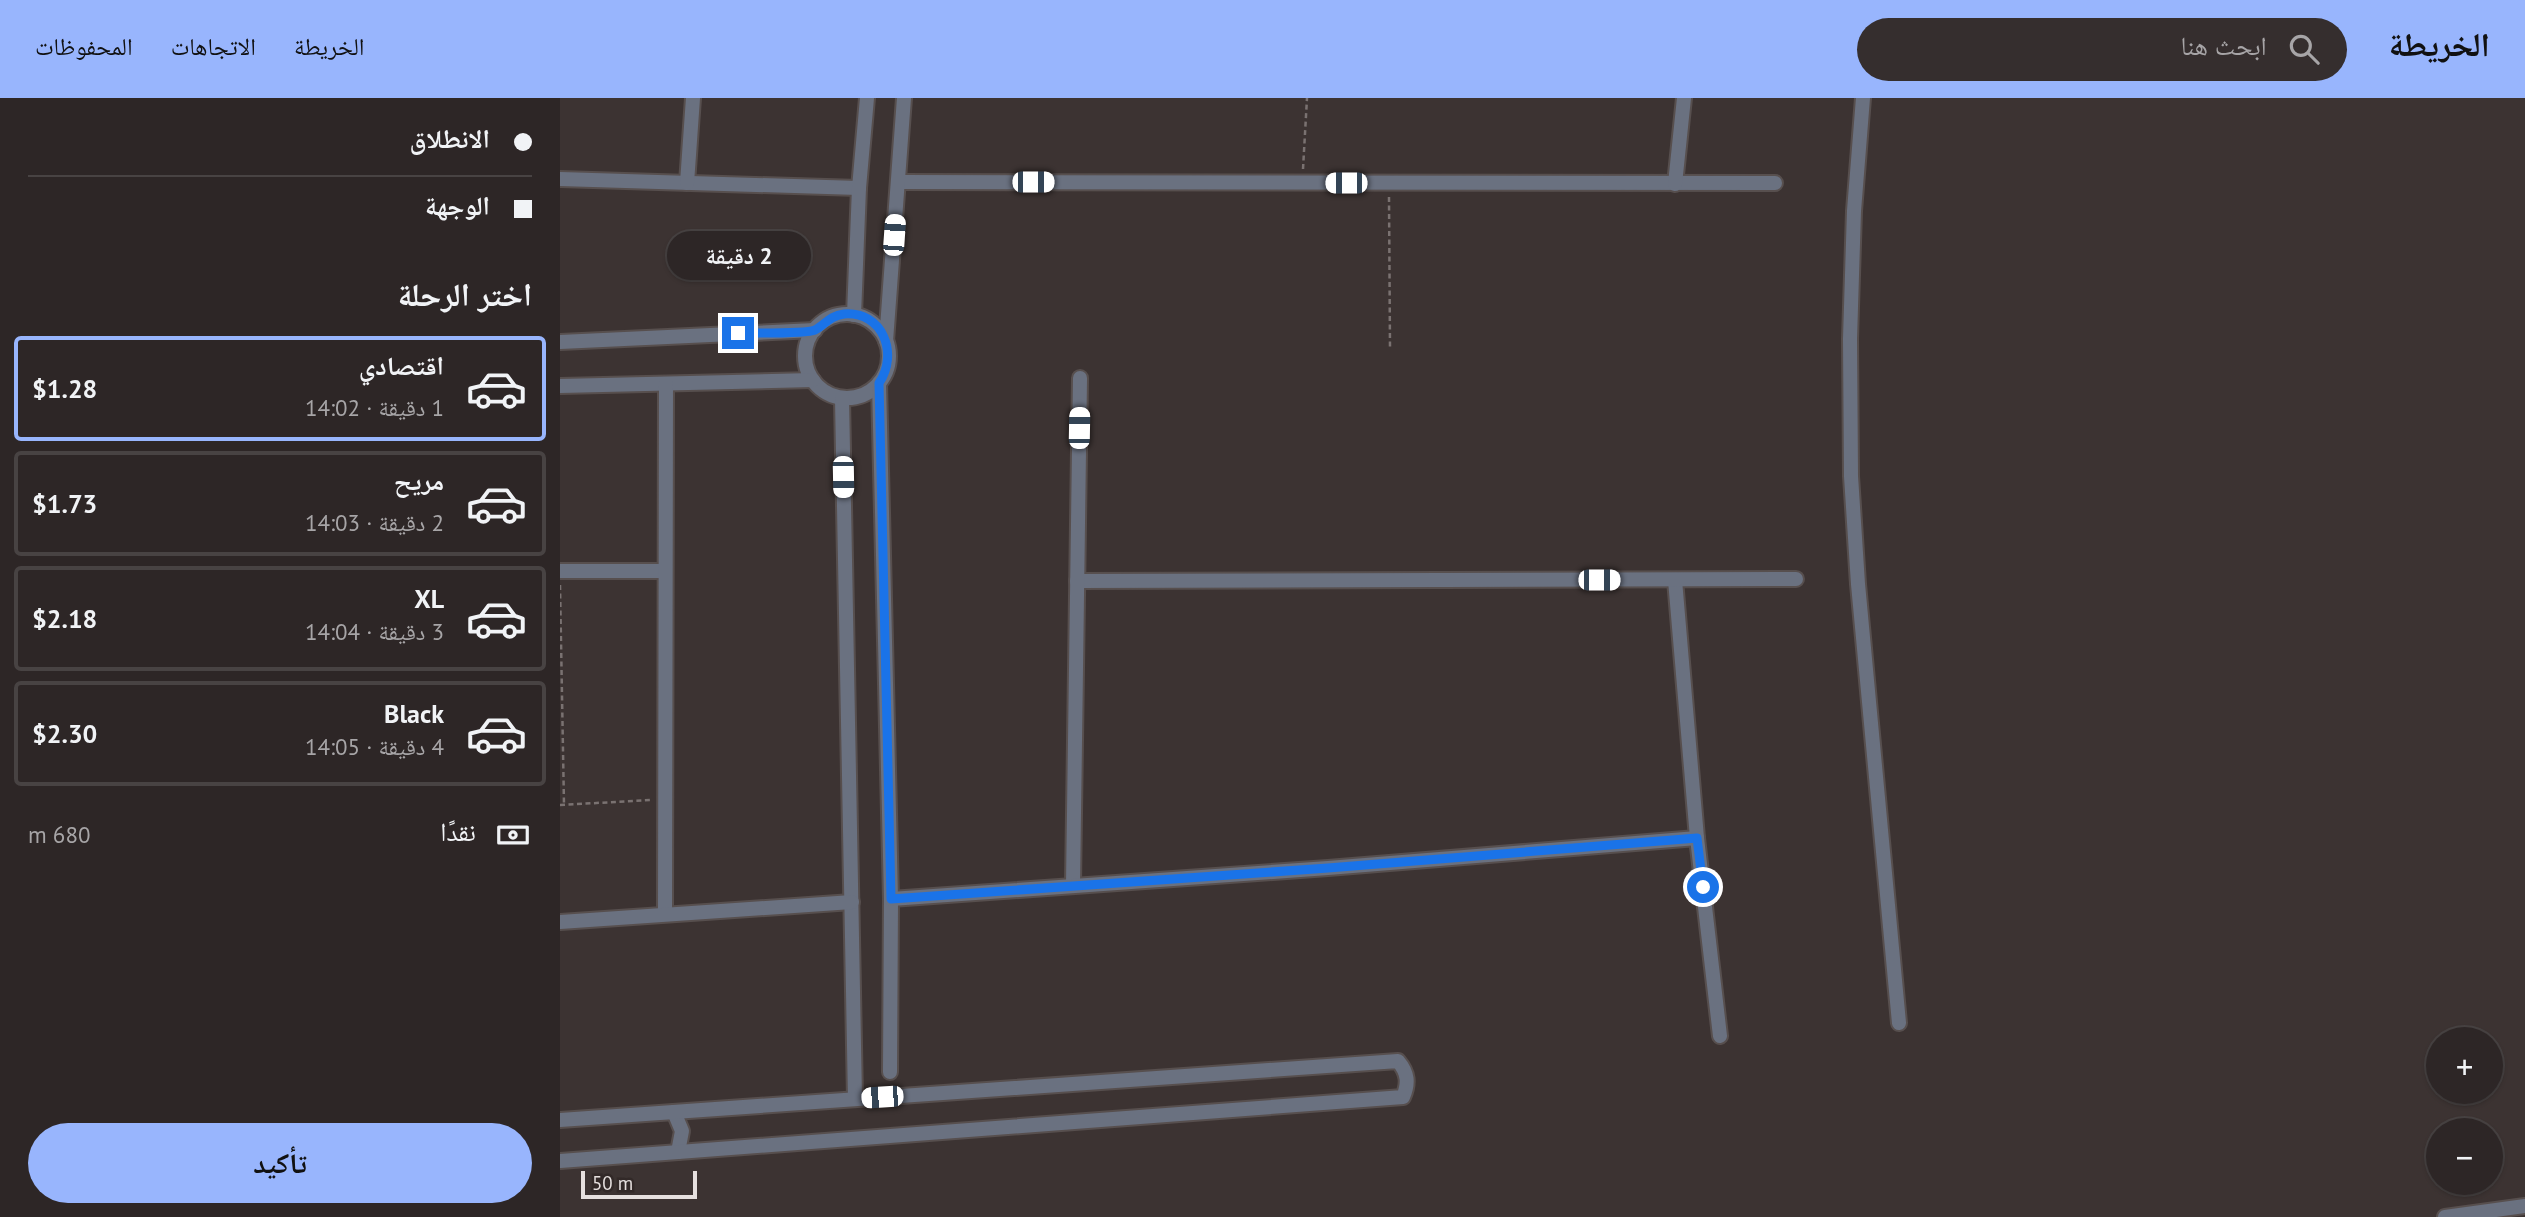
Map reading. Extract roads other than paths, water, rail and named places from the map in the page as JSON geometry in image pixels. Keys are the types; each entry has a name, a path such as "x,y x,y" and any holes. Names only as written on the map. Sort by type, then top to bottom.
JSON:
{"street":[{"path":"687,183 693,98"},
{"path":"854,315 859,188 867,98"},
{"path":"886,341 874,324 854,315 833,317 815,330 806,349 808,370 813,380 825,392 850,398 866,394 879,383 888,367 886,341 904,98"},
{"path":"1675,184 1684,98"},
{"path":"1863,98 1854,211 1850,339 1851,476 1858,583 1899,1023"},
{"path":"560,179 859,188"},
{"path":"898,182 1775,184"},
{"path":"560,342 815,330"},
{"path":"1073,886 1080,377"},
{"path":"560,386 813,380"},
{"path":"879,383 891,899 890,1072"},
{"path":"665,914 666,384"},
{"path":"842,398 855,1099"},
{"path":"560,571 666,571"},
{"path":"1077,581 1796,579"},
{"path":"1675,580 1697,838 1720,1036"},
{"path":"891,899 1697,838"},
{"path":"560,922 852,902"},
{"path":"560,1120 1398,1060 1407,1078 1402,1097 560,1161"},
{"path":"674,1112 682,1131 678,1152"},
{"path":"2445,1217 2525,1206"}]}
